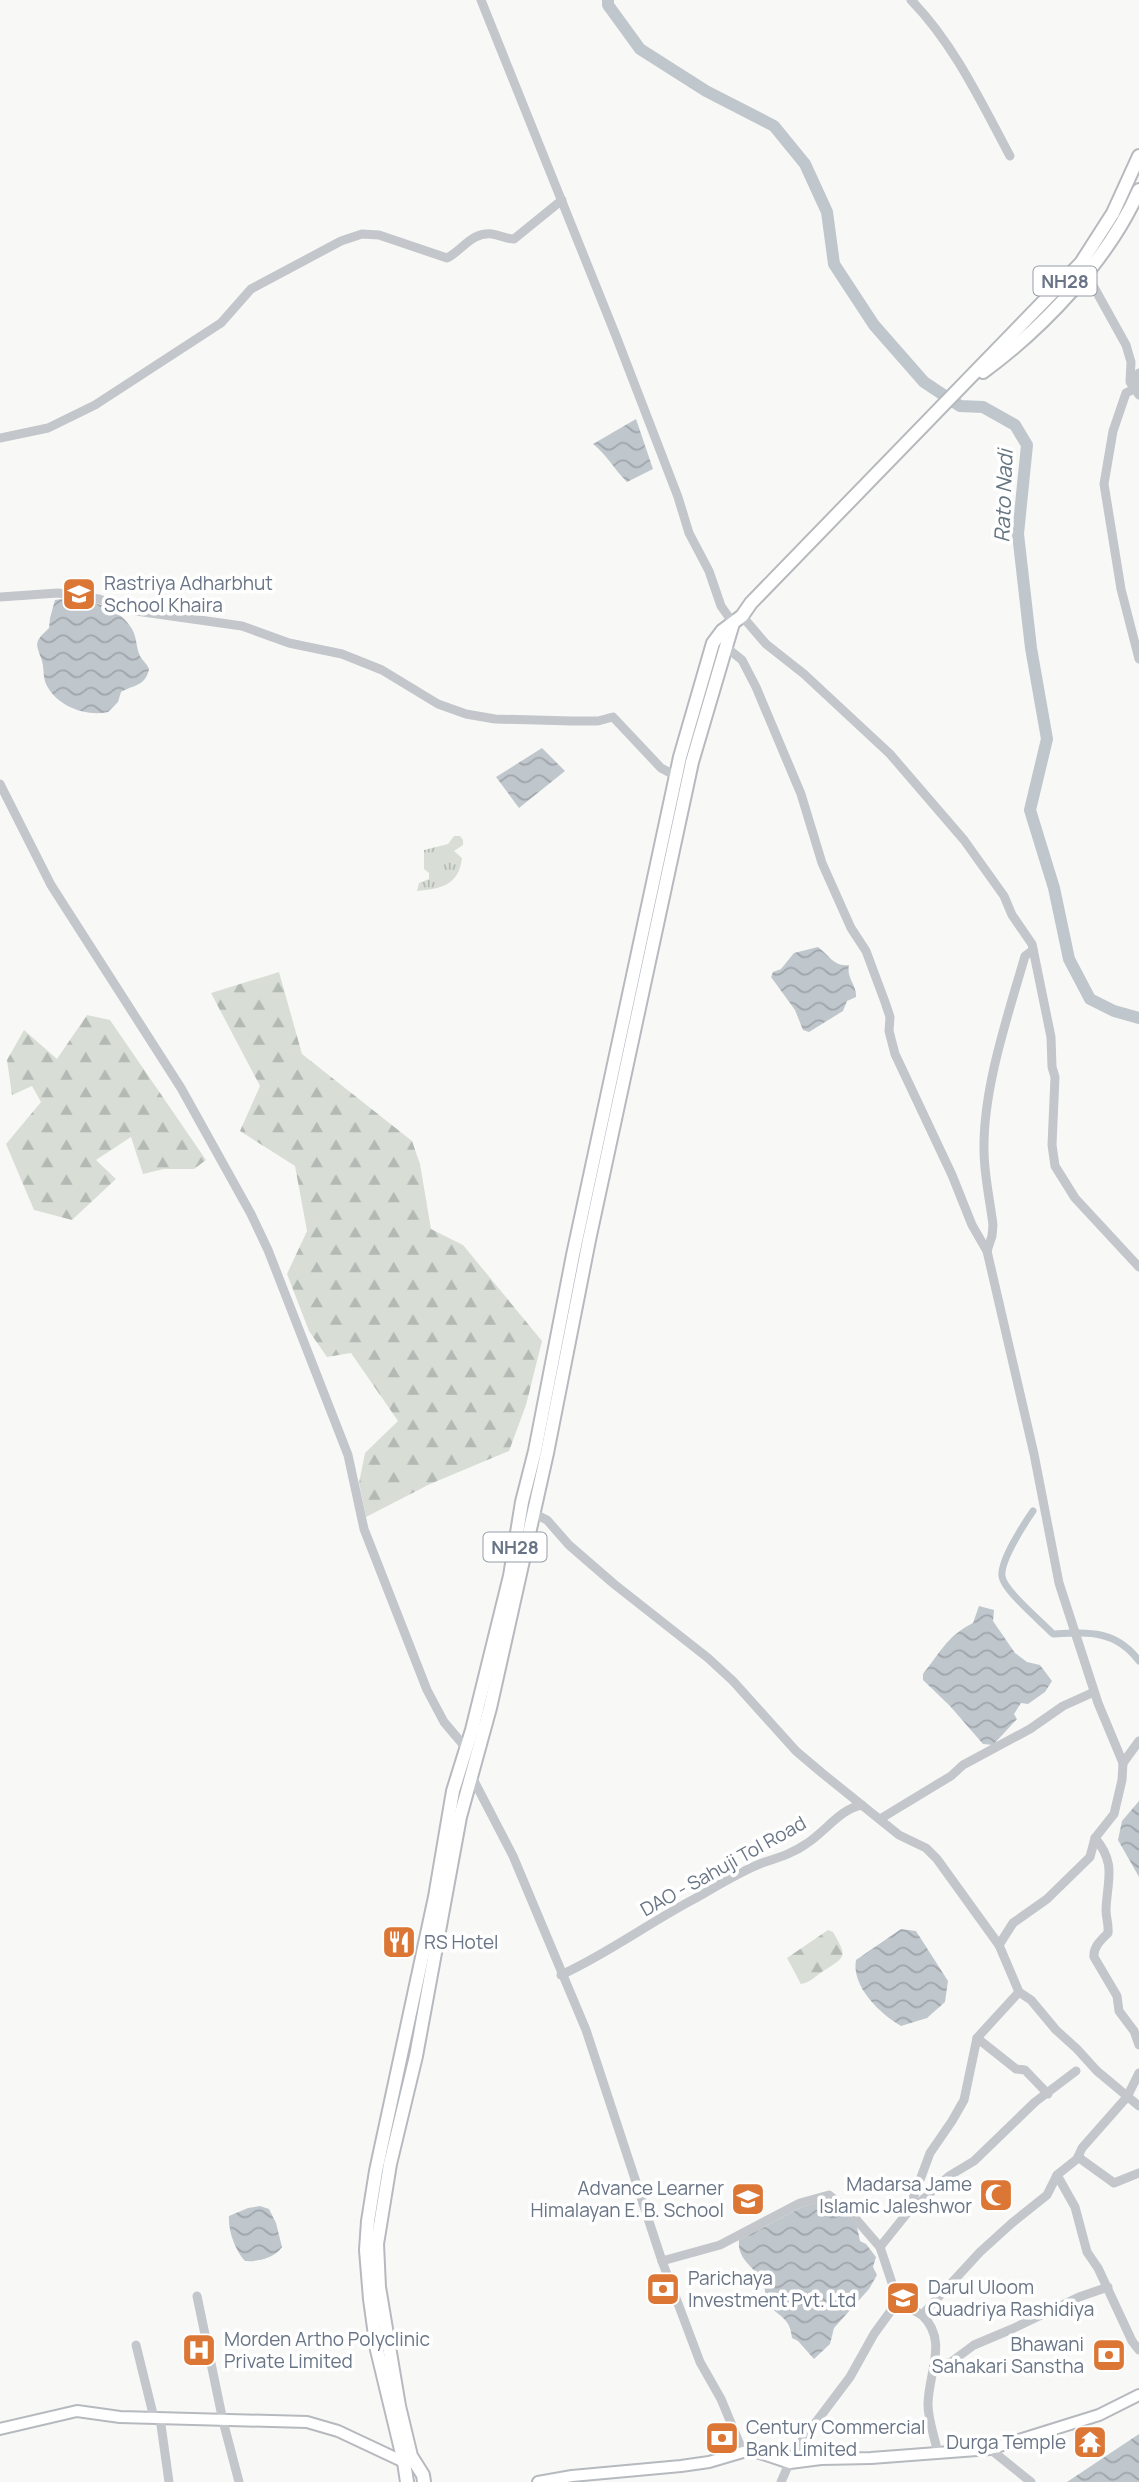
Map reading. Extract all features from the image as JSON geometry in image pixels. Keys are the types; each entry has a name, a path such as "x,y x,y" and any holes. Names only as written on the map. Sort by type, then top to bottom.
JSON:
{"highway":[{"name":"NH28","path":"1084,268 1139,156"},
{"name":"NH28","path":"424,2482 423,2475 411,2456 399,2406 379,2287 377,2245 390,2164 416,2056 460,1817 472,1791 466,1773 466,1748 510,1576 522,1502 541,1452 692,762 727,649 738,620 751,603 928,423 995,350 1084,268 1122,226 1139,190"},
{"name":"NH28","path":"407,2482 377,2350 367,2262 368,2221 376,2171 435,1897 453,1791 466,1773 490,1708 533,1513 541,1452 629,984 690,718 713,643 722,631 738,620"}],"main road":[{"path":"538,2482 572,2476 690,2465 743,2452 757,2452 790,2463 990,2449 1099,2415 1139,2395"},
{"path":"0,2429 77,2411 157,2418 307,2422 338,2431 404,2462"}],"street":[{"path":"481,0 678,497 689,533 709,571 721,606 804,674 880,744 983,866 1004,896 1033,950 1051,1037 1055,1077 1052,1145 1055,1166 1075,1198 1139,1267"},
{"path":"911,0 929,18 951,50 1010,156"},
{"path":"0,438 48,428 95,405 221,323 251,289 341,241 362,234 379,235 447,258 479,235 493,234 514,239 562,200"},
{"path":"1084,268 1095,293 1126,345 1131,362 1130,382 1137,392"},
{"path":"1137,392 1139,373"},
{"path":"1137,392 1126,393 1113,431 1104,484 1121,589 1139,659"},
{"path":"0,597 58,593 99,599 136,611 180,615 242,626 289,643 342,654 382,670 438,704 466,714 495,719 572,721 613,716 661,768 677,776"},
{"path":"727,649 742,660 756,687 800,794 822,863 876,976 890,1017 889,1031 895,1054 952,1175 972,1225 987,1251 1034,1454 1059,1583 1088,1666 1094,1692 1124,1763"},
{"path":"0,785 51,885 181,1088 251,1214 268,1250 348,1455 364,1529 423,1679 444,1722 466,1748"},
{"path":"987,1251 993,1225 986,1178 985,1128 997,1054 1025,956 1033,950"},
{"path":"533,1513 547,1520 578,1553 708,1658 733,1681 796,1751 899,1835 926,1849 937,1859 999,1945 1019,1992 1031,2000 1056,2030 1097,2071 1139,2106"},
{"path":"880,1819 951,1776 963,1765 1030,1729 1063,1706 1094,1692"},
{"path":"999,1945 1013,1923 1047,1899 1090,1857 1095,1838 1114,1814 1124,1763 1139,1741"},
{"path":"453,1791 472,1791 490,1808 513,1856 586,2030 662,2261 700,2362 721,2399 743,2452"},
{"name":"DAO - Sahuji Tol Road","path":"561,1975 620,1944 677,1908 806,1844 849,1810 862,1805"},
{"path":"1095,1838 1105,1850 1110,1874 1106,1912 1108,1933 1099,1942 1094,1957 1117,1996 1119,2011 1134,2031 1139,2045"},
{"path":"908,2212 930,2153 964,2100 977,2038 1019,1992"},
{"path":"977,2038 1016,2069 1025,2070 1048,2094"},
{"path":"880,2247 908,2212 943,2181 974,2161 1035,2102 1076,2071"},
{"path":"922,2315 979,2252 1047,2195 1058,2175 1078,2157 1082,2148 1127,2097 1139,2073"},
{"path":"1078,2157 1114,2183 1139,2174"},
{"path":"1058,2175 1075,2207 1087,2252 1108,2287 1132,2341 1139,2350"},
{"path":"662,2261 720,2245 800,2203 829,2195 848,2210 880,2247 898,2301 922,2315 932,2325 936,2334 928,2406 938,2454"},
{"path":"934,2367 951,2362 974,2345 1108,2287"},
{"path":"197,2296 223,2421 239,2482"},
{"path":"781,2482 795,2450 850,2377 874,2334 898,2301"},
{"path":"136,2345 157,2418 169,2482"},
{"path":"990,2449 1031,2482"}],"green space":[{"path":"454,836 460,836 463,845 454,851 462,858 453,880 441,887 417,891 419,883 429,879 429,873 424,869 424,850 448,844"},
{"path":"279,972 302,1054 412,1141 420,1164 431,1229 463,1245 542,1341 526,1405 509,1451 430,1484 366,1517 359,1483 365,1453 398,1421 351,1353 327,1357 309,1331 287,1274 307,1231 295,1166 240,1131 260,1086 211,993"},
{"path":"87,1015 110,1020 206,1160 194,1169 164,1169 143,1174 131,1137 96,1160 116,1179 72,1220 34,1210 6,1144 41,1102 32,1086 12,1095 7,1060 24,1030 57,1059"},
{"path":"828,1930 833,1932 842,1950 841,1958 801,1984 787,1958"}],"water":[{"path":"636,419 653,469 627,482 593,444"},
{"path":"69,598 96,603 113,610 127,621 135,635 140,656 149,669 142,682 121,692 118,702 108,712 90,713 72,708 51,692 45,681 37,643 49,628 55,600"},
{"path":"542,748 565,771 519,808 496,777"},
{"path":"818,947 836,962 849,965 856,997 847,1001 843,1011 809,1032 803,1030 795,1010 771,977 794,953"},
{"path":"979,1606 994,1610 993,1621 1015,1653 1027,1662 1040,1665 1052,1681 1045,1692 1028,1704 1021,1703 1014,1714 1017,1719 993,1745 983,1744 923,1680 923,1674 945,1646 973,1623"},
{"path":"1139,1801 1139,1877 1118,1840 1122,1821"},
{"path":"901,1929 916,1931 948,1981 945,2002 927,2018 901,2026 876,2007 869,1998 858,1980 856,1960"},
{"path":"826,2200 856,2222 860,2241 866,2244 876,2257 873,2267 877,2275 869,2289 834,2328 830,2344 814,2359 792,2338 789,2325 768,2303 763,2282 743,2258 739,2240 802,2207"},
{"path":"260,2206 269,2209 282,2247 265,2258 245,2261 233,2240 229,2216"},
{"path":"1139,2434 1139,2482 1067,2482"}],"waterway":[{"name":"Rato Nadi","path":"608,0 608,5 640,49 706,91 774,126 805,164 827,212 834,264 874,325 924,382 960,406 983,407 1015,425 1027,445 1018,534 1031,648 1047,739 1030,810 1054,888 1069,959 1090,999 1114,1011 1139,1018"},
{"path":"1033,1511 1005,1561 1002,1569 1004,1582 1053,1634 1090,1633 1111,1638 1121,1643 1139,1661"}],"place":[{"name":"Rastriya Adharbhut School Khaira","path":"79,594"},
{"name":"RS Hotel","path":"399,1942"},
{"name":"Madarsa Jame Islamic Jaleshwor","path":"996,2195"},
{"name":"Advance Learner Himalayan E. B. School","path":"748,2199"},
{"name":"Parichaya Investment Pvt. Ltd","path":"663,2289"},
{"name":"Darul Uloom Quadriya Rashidiya","path":"903,2298"},
{"name":"Morden Artho Polyclinic Private Limited","path":"199,2350"},
{"name":"Bhawani Sahakari Sanstha","path":"1109,2355"},
{"name":"Century Commercial Bank Limited","path":"722,2438"},
{"name":"Durga Temple","path":"1090,2442"}]}
